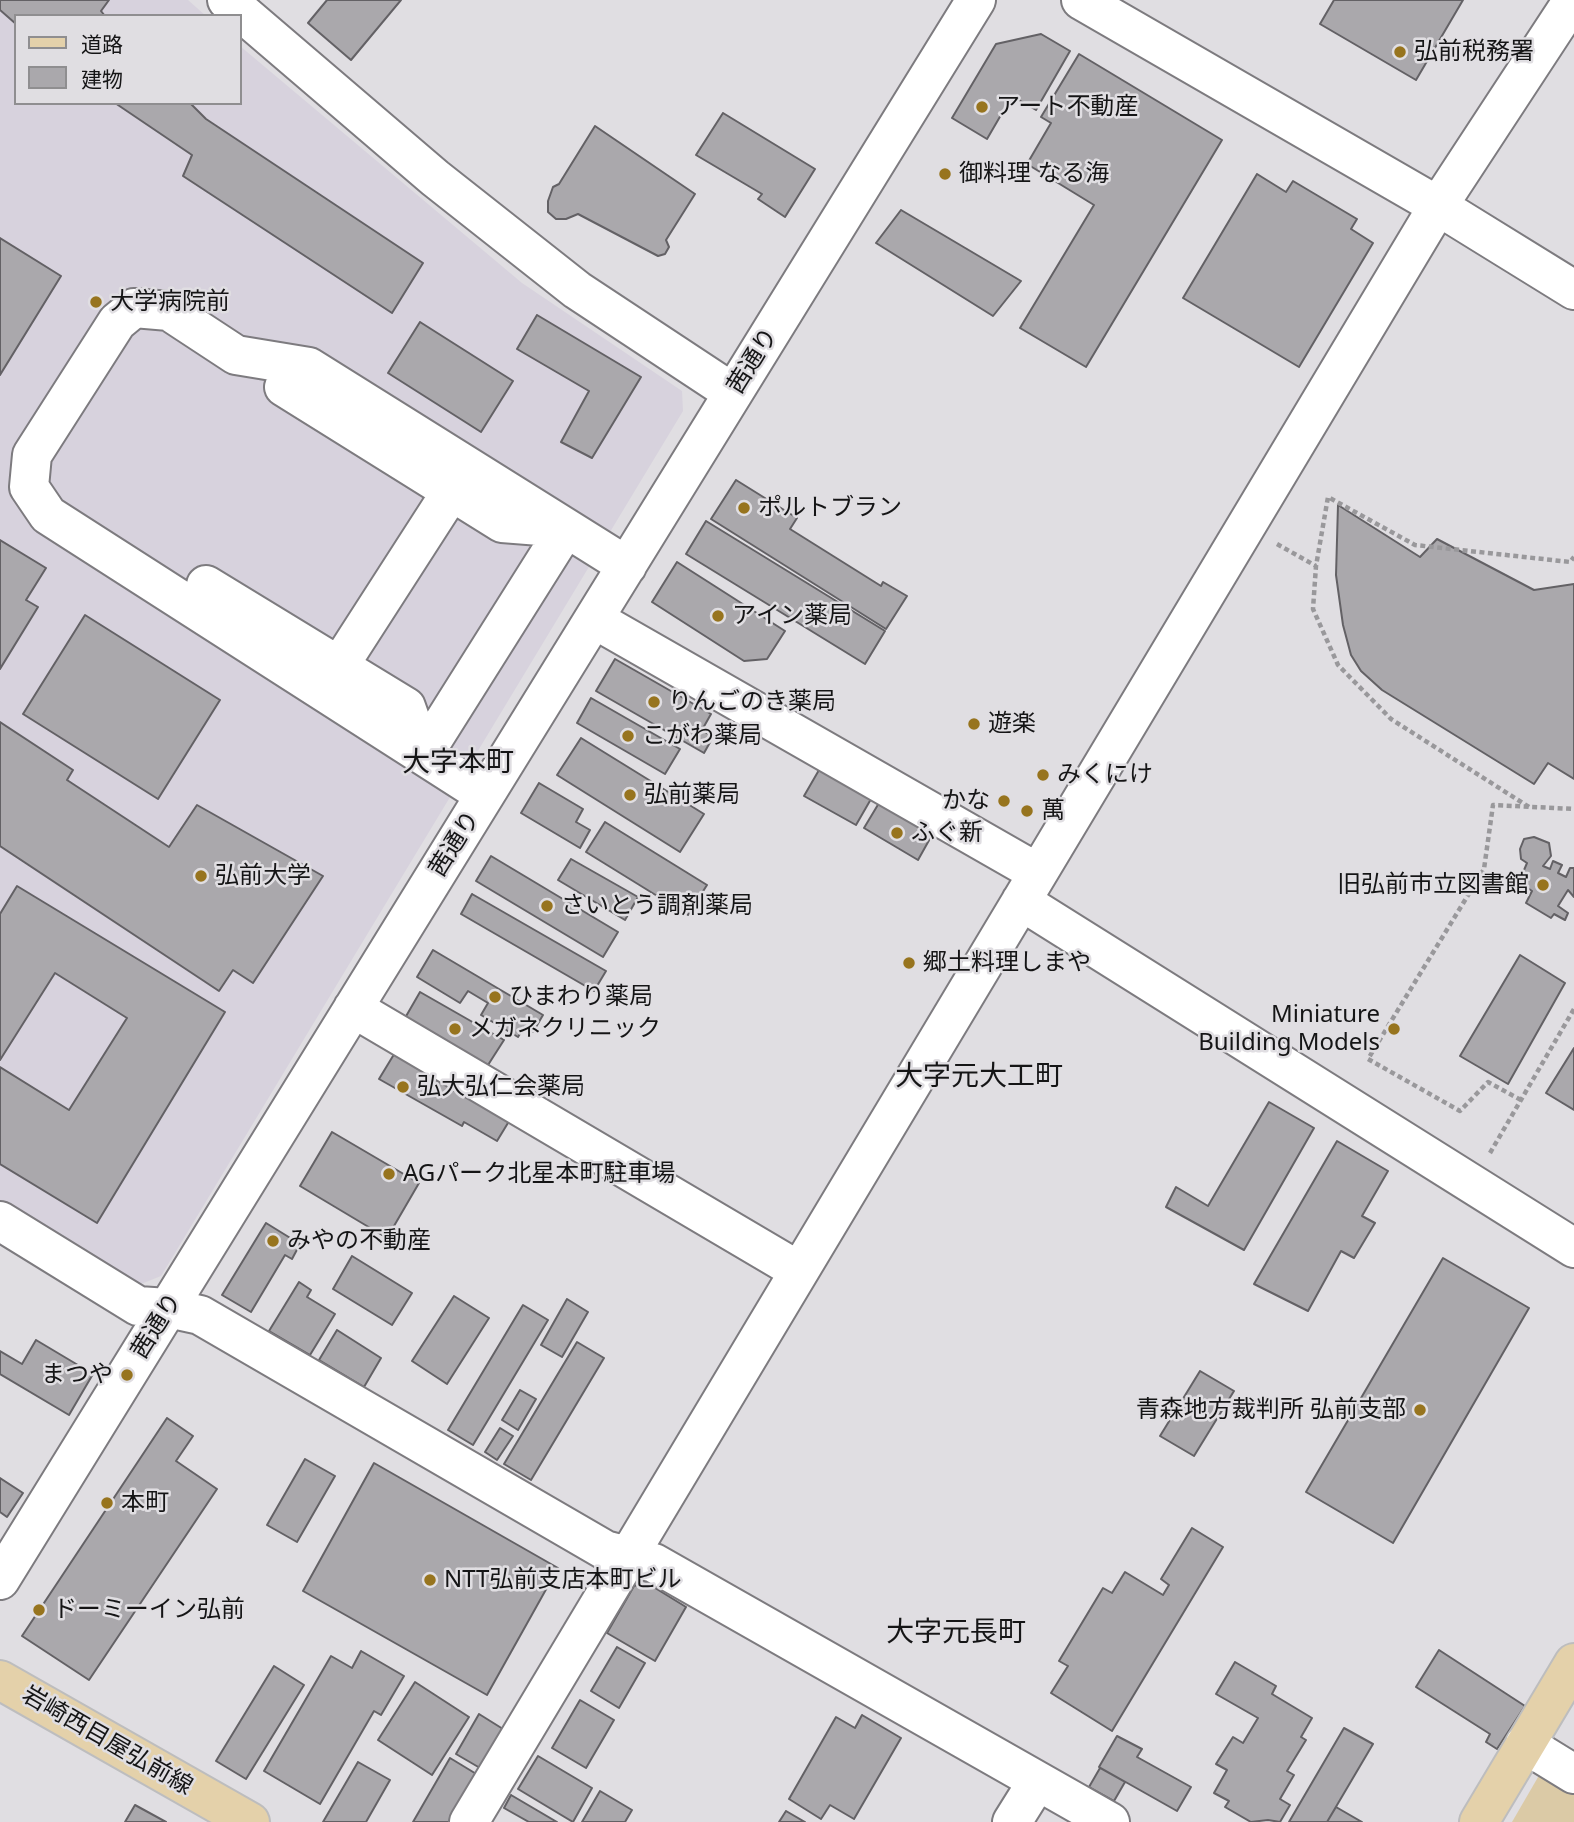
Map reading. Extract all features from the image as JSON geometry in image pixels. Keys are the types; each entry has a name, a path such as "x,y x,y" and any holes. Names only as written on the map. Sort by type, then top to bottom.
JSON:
{"main road":[{"path":"1479,1822 1574,1663"},
{"name":"岩崎西目屋弘前線","path":"0,1680 250,1822"}],"street":[{"path":"227,0 435,178 577,290 733,393"},
{"name":"茜通り","path":"0,1580 976,0"},
{"path":"1081,0 1438,206 1574,290"},
{"path":"469,1822 1438,206 1573,0"},
{"path":"485,795 48,515 29,487 32,455 117,322 134,308 169,312 236,355 309,367 627,566"},
{"path":"284,387 502,523 566,527"},
{"path":"339,666 451,492"},
{"path":"423,755 566,527"},
{"path":"188,575 406,708 423,755"},
{"path":"594,619 1030,887 1472,1184 1574,1248"},
{"path":"353,1008 799,1271"},
{"path":"0,1221 138,1306 168,1308 200,1315 605,1550 654,1563 1111,1822"},
{"path":"1525,1744 1574,1774"},
{"path":"1012,1822 1037,1782"}],"path":[{"path":"1529,807 1391,719 1338,665 1313,609 1316,566 1328,497 1415,545 1570,562 1574,557"},
{"path":"1246,526 1316,566"},
{"path":"1521,1100 1488,1082 1460,1111 1368,1059 1484,869 1493,806 1574,809"},
{"path":"1472,1184 1574,1009"}],"shaded area":[{"name":"弘前大学","path":"0,0 188,0 204,14 14,14 14,105 242,105 242,48 522,283 682,391 683,411 161,1276 136,1286 0,1203"},
{"path":"1541,1772 1574,1792 1574,1822 1512,1822"}],"building":[{"path":"0,0 109,0 101,11 103,14 14,14 14,22 0,10"},
{"path":"327,0 401,0 351,60 308,23"},
{"name":"弘前税務署","path":"1334,0 1463,0 1416,80 1320,24"},
{"path":"1041,34 1070,51 1036,110 1012,96 987,139 952,118 996,44"},
{"path":"1079,54 1222,140 1086,367 1020,328 1094,205 1027,164 1051,123 1041,117"},
{"path":"118,105 192,105 206,119 423,263 392,313 183,176 192,155"},
{"path":"723,113 815,169 785,217 758,199 762,194 696,155"},
{"path":"595,126 695,194 666,240 669,247 665,254 658,256 578,214 566,219 556,219 548,212 548,201 553,187 559,184"},
{"path":"1257,174 1286,192 1293,181 1357,219 1351,229 1373,243 1299,367 1183,298"},
{"path":"901,210 1021,281 993,316 876,243"},
{"path":"0,238 61,276 0,375"},
{"path":"537,315 641,377 592,458 561,442 589,391 517,349"},
{"path":"420,322 513,381 481,432 388,373"},
{"path":"736,480 797,518 790,529 881,586 883,582 907,596 886,629 711,519"},
{"path":"1338,505 1420,557 1437,539 1534,590 1574,584 1574,779 1548,763 1534,784 1382,690 1361,671 1351,655 1343,625 1336,575"},
{"path":"706,521 885,631 865,664 686,554"},
{"path":"0,540 46,568 26,600 38,607 0,669"},
{"name":"アイン薬局","path":"677,562 785,631 767,659 744,661 652,602"},
{"path":"85,615 220,700 158,799 23,714"},
{"name":"りんごのき薬局","path":"615,659 711,714 702,730 713,737 704,753 596,691"},
{"name":"こがわ薬局","path":"591,698 680,749 665,774 577,723"},
{"path":"0,722 73,770 67,780 169,847 197,805 323,876 253,983 233,970 219,991 0,846"},
{"name":"弘前薬局","path":"581,738 704,814 680,852 557,775"},
{"path":"819,770 871,799 856,825 804,796"},
{"path":"539,783 583,809 576,822 590,830 580,848 521,813"},
{"path":"879,803 932,835 918,860 864,828"},
{"path":"605,822 707,885 688,915 586,852"},
{"path":"1534,837 1549,843 1551,856 1543,866 1550,869 1553,861 1562,865 1558,873 1566,877 1570,868 1574,868 1574,897 1568,890 1558,906 1568,913 1565,920 1554,914 1551,918 1526,903 1532,891 1519,882 1527,863 1521,859 1520,849 1524,839"},
{"name":"さいとう調剤薬局","path":"491,856 618,932 603,957 476,881"},
{"path":"571,859 638,897 625,920 558,880"},
{"path":"17,886 225,1012 97,1223 0,1164 0,1067 69,1110 127,1018 55,973 0,1060 0,914"},
{"path":"472,894 606,971 594,991 461,914"},
{"name":"ひまわり薬局","path":"433,950 543,1015 533,1032 524,1027 518,1037 481,1015 488,1003 468,991 460,1003 417,977"},
{"path":"1520,955 1565,983 1508,1084 1460,1056"},
{"name":"メガネクリニック","path":"420,992 504,1040 488,1065 405,1018"},
{"path":"1574,1048 1574,1110 1546,1093"},
{"path":"396,1051 511,1118 497,1141 464,1122 462,1126 379,1079"},
{"path":"1269,1102 1314,1128 1244,1250 1166,1207 1176,1187 1208,1206"},
{"path":"332,1132 419,1183 387,1238 300,1186"},
{"path":"1337,1141 1388,1171 1362,1216 1375,1223 1354,1258 1341,1251 1308,1311 1254,1284"},
{"path":"266,1223 300,1244 292,1259 285,1255 251,1312 222,1295"},
{"path":"352,1256 412,1293 392,1325 333,1289"},
{"path":"1443,1258 1529,1308 1393,1543 1306,1492"},
{"path":"299,1282 311,1290 307,1297 335,1314 310,1355 269,1331"},
{"path":"454,1296 489,1318 447,1384 412,1361"},
{"path":"567,1299 588,1312 562,1357 541,1345"},
{"path":"523,1305 548,1320 473,1445 448,1430"},
{"path":"337,1330 381,1358 364,1387 319,1360"},
{"path":"36,1340 93,1374 69,1415 0,1374 0,1351 22,1364"},
{"path":"577,1342 604,1358 531,1480 504,1464"},
{"path":"1200,1371 1234,1391 1194,1456 1160,1436"},
{"path":"520,1390 536,1399 518,1430 502,1420"},
{"path":"167,1418 193,1436 176,1461 217,1489 89,1680 22,1636"},
{"path":"500,1428 513,1436 497,1460 485,1452"},
{"path":"305,1459 335,1476 297,1542 267,1525"},
{"name":"NTT弘前支店本町ビル","path":"374,1463 558,1568 487,1695 303,1591"},
{"path":"0,1478 23,1493 7,1517 0,1512"},
{"path":"1192,1528 1223,1547 1112,1731 1051,1693 1068,1666 1059,1661 1103,1588 1112,1593 1125,1572 1163,1595 1169,1585 1161,1579"},
{"path":"647,1583 686,1607 655,1661 607,1633 634,1586"},
{"path":"617,1647 645,1663 619,1708 591,1691"},
{"path":"1439,1650 1525,1706 1497,1749 1486,1742 1490,1734 1416,1687"},
{"path":"361,1651 404,1676 381,1715 374,1711 320,1804 264,1771 331,1656 352,1668"},
{"path":"1235,1662 1276,1686 1272,1694 1312,1718 1301,1737 1306,1740 1287,1771 1294,1775 1280,1799 1290,1805 1280,1822 1251,1822 1225,1807 1229,1801 1214,1793 1227,1770 1216,1764 1233,1737 1243,1743 1258,1718 1216,1694"},
{"path":"274,1666 304,1685 246,1779 216,1761"},
{"path":"415,1682 469,1717 432,1775 378,1740"},
{"path":"580,1700 614,1720 586,1768 552,1748"},
{"path":"479,1714 503,1729 480,1768 456,1754"},
{"path":"862,1715 901,1738 854,1819 830,1805 821,1819 789,1799 836,1717 855,1728"},
{"path":"1344,1728 1373,1744 1327,1822 1289,1822"},
{"path":"1117,1736 1142,1749 1137,1757 1191,1787 1177,1811 1099,1767"},
{"path":"538,1756 592,1788 573,1822 518,1789"},
{"path":"450,1758 478,1775 450,1822 413,1822"},
{"path":"358,1762 390,1780 366,1822 323,1822"},
{"path":"1100,1768 1125,1782 1114,1801 1089,1787"},
{"path":"600,1791 632,1810 625,1822 582,1822"},
{"path":"511,1795 557,1822 529,1822 504,1808"},
{"path":"135,1805 166,1822 125,1822"},
{"path":"1336,1807 1362,1822 1327,1822"},
{"path":"786,1811 805,1822 779,1822"}],"place":[{"name":"弘前税務署","path":"1400,52"},
{"name":"アート不動産","path":"982,107"},
{"name":"御料理 なる海","path":"945,174"},
{"name":"大学病院前","path":"96,302"},
{"name":"ポルトブラン","path":"744,508"},
{"name":"アイン薬局","path":"718,616"},
{"name":"りんごのき薬局","path":"654,702"},
{"name":"遊楽","path":"974,724"},
{"name":"こがわ薬局","path":"628,736"},
{"name":"みくにけ","path":"1043,775"},
{"name":"弘前薬局","path":"630,795"},
{"name":"かな","path":"1004,801"},
{"name":"萬","path":"1027,811"},
{"name":"ふぐ新","path":"897,833"},
{"name":"弘前大学","path":"201,876"},
{"name":"旧弘前市立図書館","path":"1543,885"},
{"name":"さいとう調剤薬局","path":"547,906"},
{"name":"郷土料理しまや","path":"909,963"},
{"name":"ひまわり薬局","path":"495,997"},
{"name":"メガネクリニック","path":"455,1029"},
{"name":"Miniature Building Models","path":"1394,1029"},
{"name":"弘大弘仁会薬局","path":"403,1087"},
{"name":"AGパーク北星本町駐車場","path":"389,1174"},
{"name":"みやの不動産","path":"273,1241"},
{"name":"まつや","path":"127,1375"},
{"name":"青森地方裁判所 弘前支部","path":"1420,1410"},
{"name":"本町","path":"107,1503"},
{"name":"NTT弘前支店本町ビル","path":"430,1580"},
{"name":"ドーミーイン弘前","path":"39,1610"}],"district":[{"name":"大字本町","path":"458,763"},
{"name":"大字元大工町","path":"979,1077"},
{"name":"大字元長町","path":"956,1633"}]}
